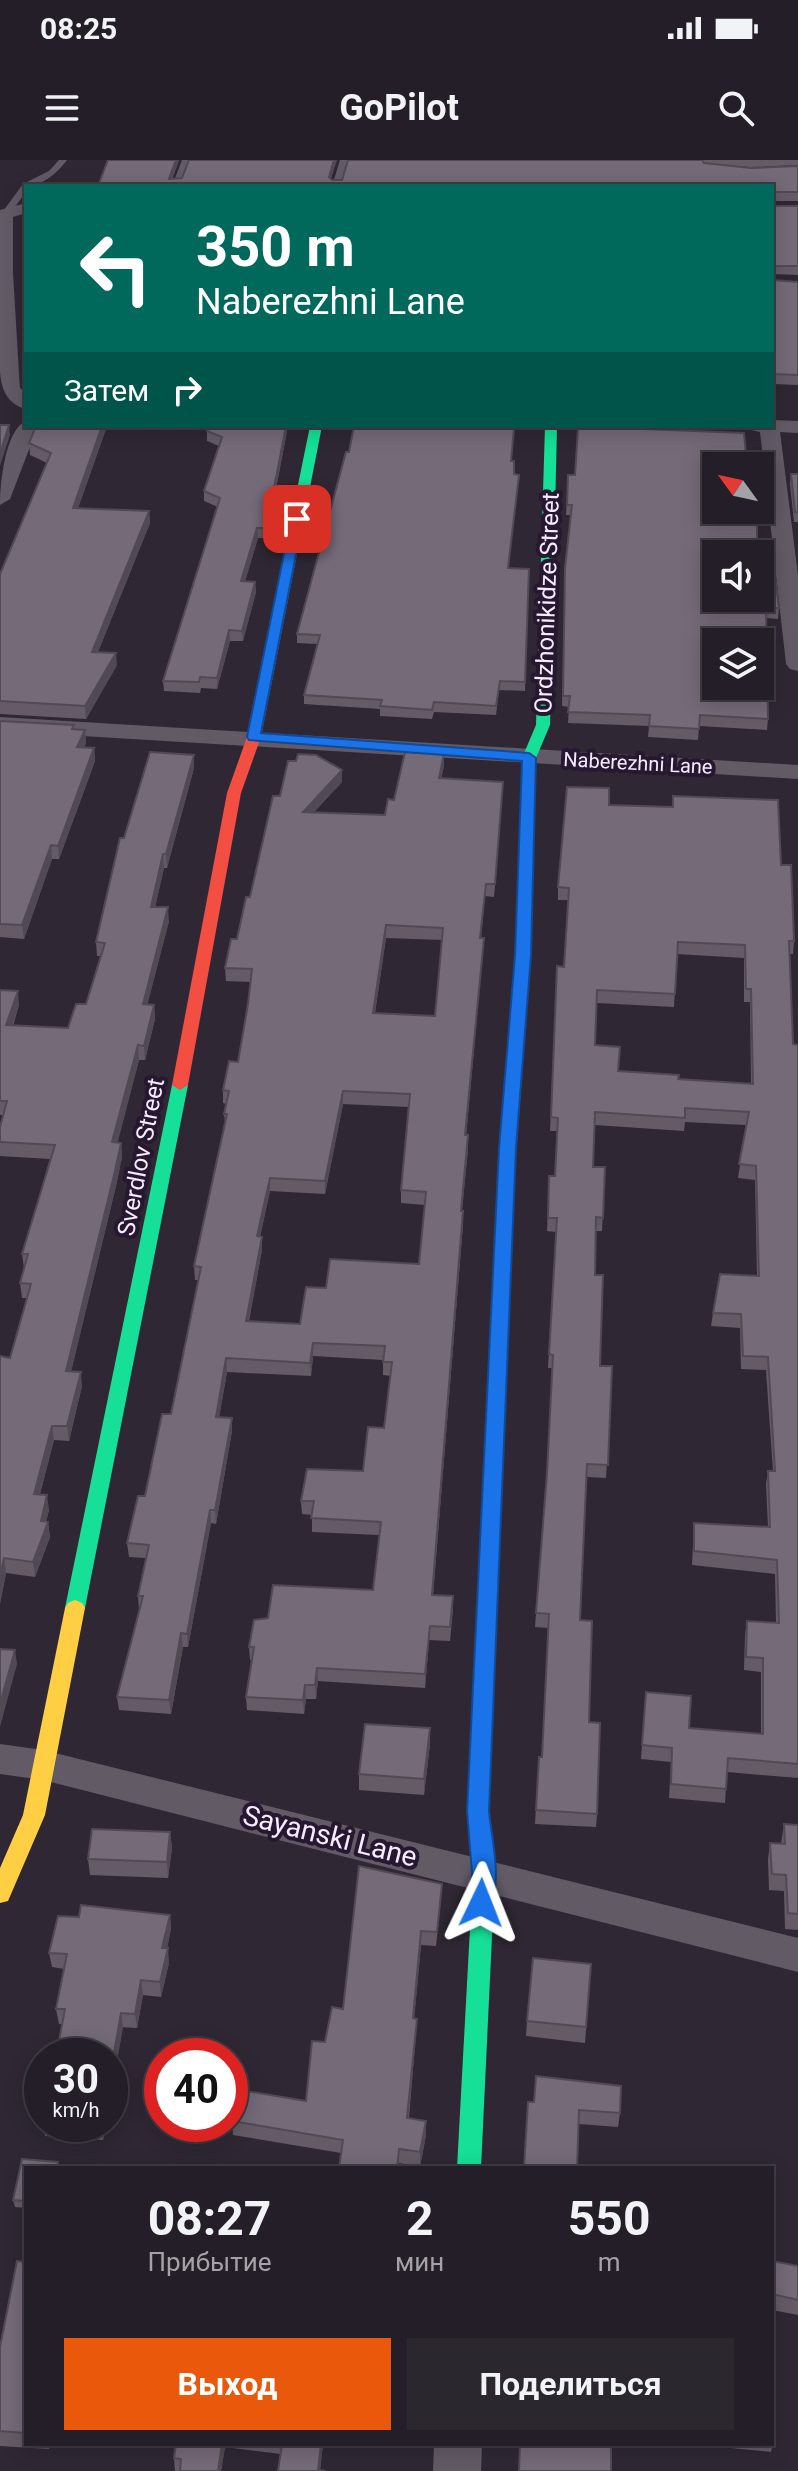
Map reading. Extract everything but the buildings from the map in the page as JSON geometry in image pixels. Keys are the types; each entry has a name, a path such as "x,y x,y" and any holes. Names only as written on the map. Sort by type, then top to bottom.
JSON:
{"street":[{"path":"24,209 5,214 1,220 1,285 11,390 24,401"},
{"path":"1,285 24,280"},
{"path":"0,410 24,410"},
{"path":"774,426 798,427"},
{"path":"0,499 27,428"},
{"name":"Sverdlov Street","path":"0,1894 34,1815 169,1142 234,793 254,737 316,428"},
{"name":"Ordzhonikidze Street","path":"469,2166 484,1873 478,1811 508,1148 523,955 529,758 543,725 551,428"},
{"path":"769,428 798,664"},
{"name":"Naberezhni Lane","path":"0,724 798,772"},
{"name":"Sayanski Lane","path":"0,1759 43,1765 484,1873 798,1955"},
{"path":"457,2471 458,2446"}],"lane":[{"path":"30,184 52,173 63,160"},
{"path":"177,184 186,160"},
{"path":"337,184 344,160"},
{"path":"5,214 24,189"}],"traffic: fast":[{"path":"261,701 316,428"},
{"path":"507,1169 523,955 529,758 543,725 551,428"},
{"path":"75,1608 180,1085"},
{"path":"469,2166 484,1873 478,1811 486,1633"}],"traffic: slow":[{"path":"486,1633 507,1169"},
{"path":"0,1894 34,1815 75,1608"}],"traffic: jam":[{"path":"180,1085 234,793 254,737 261,701"}],"route":[{"path":"297,519 254,737 529,758 523,955 508,1148 478,1811 484,1873 481,1903"}]}
